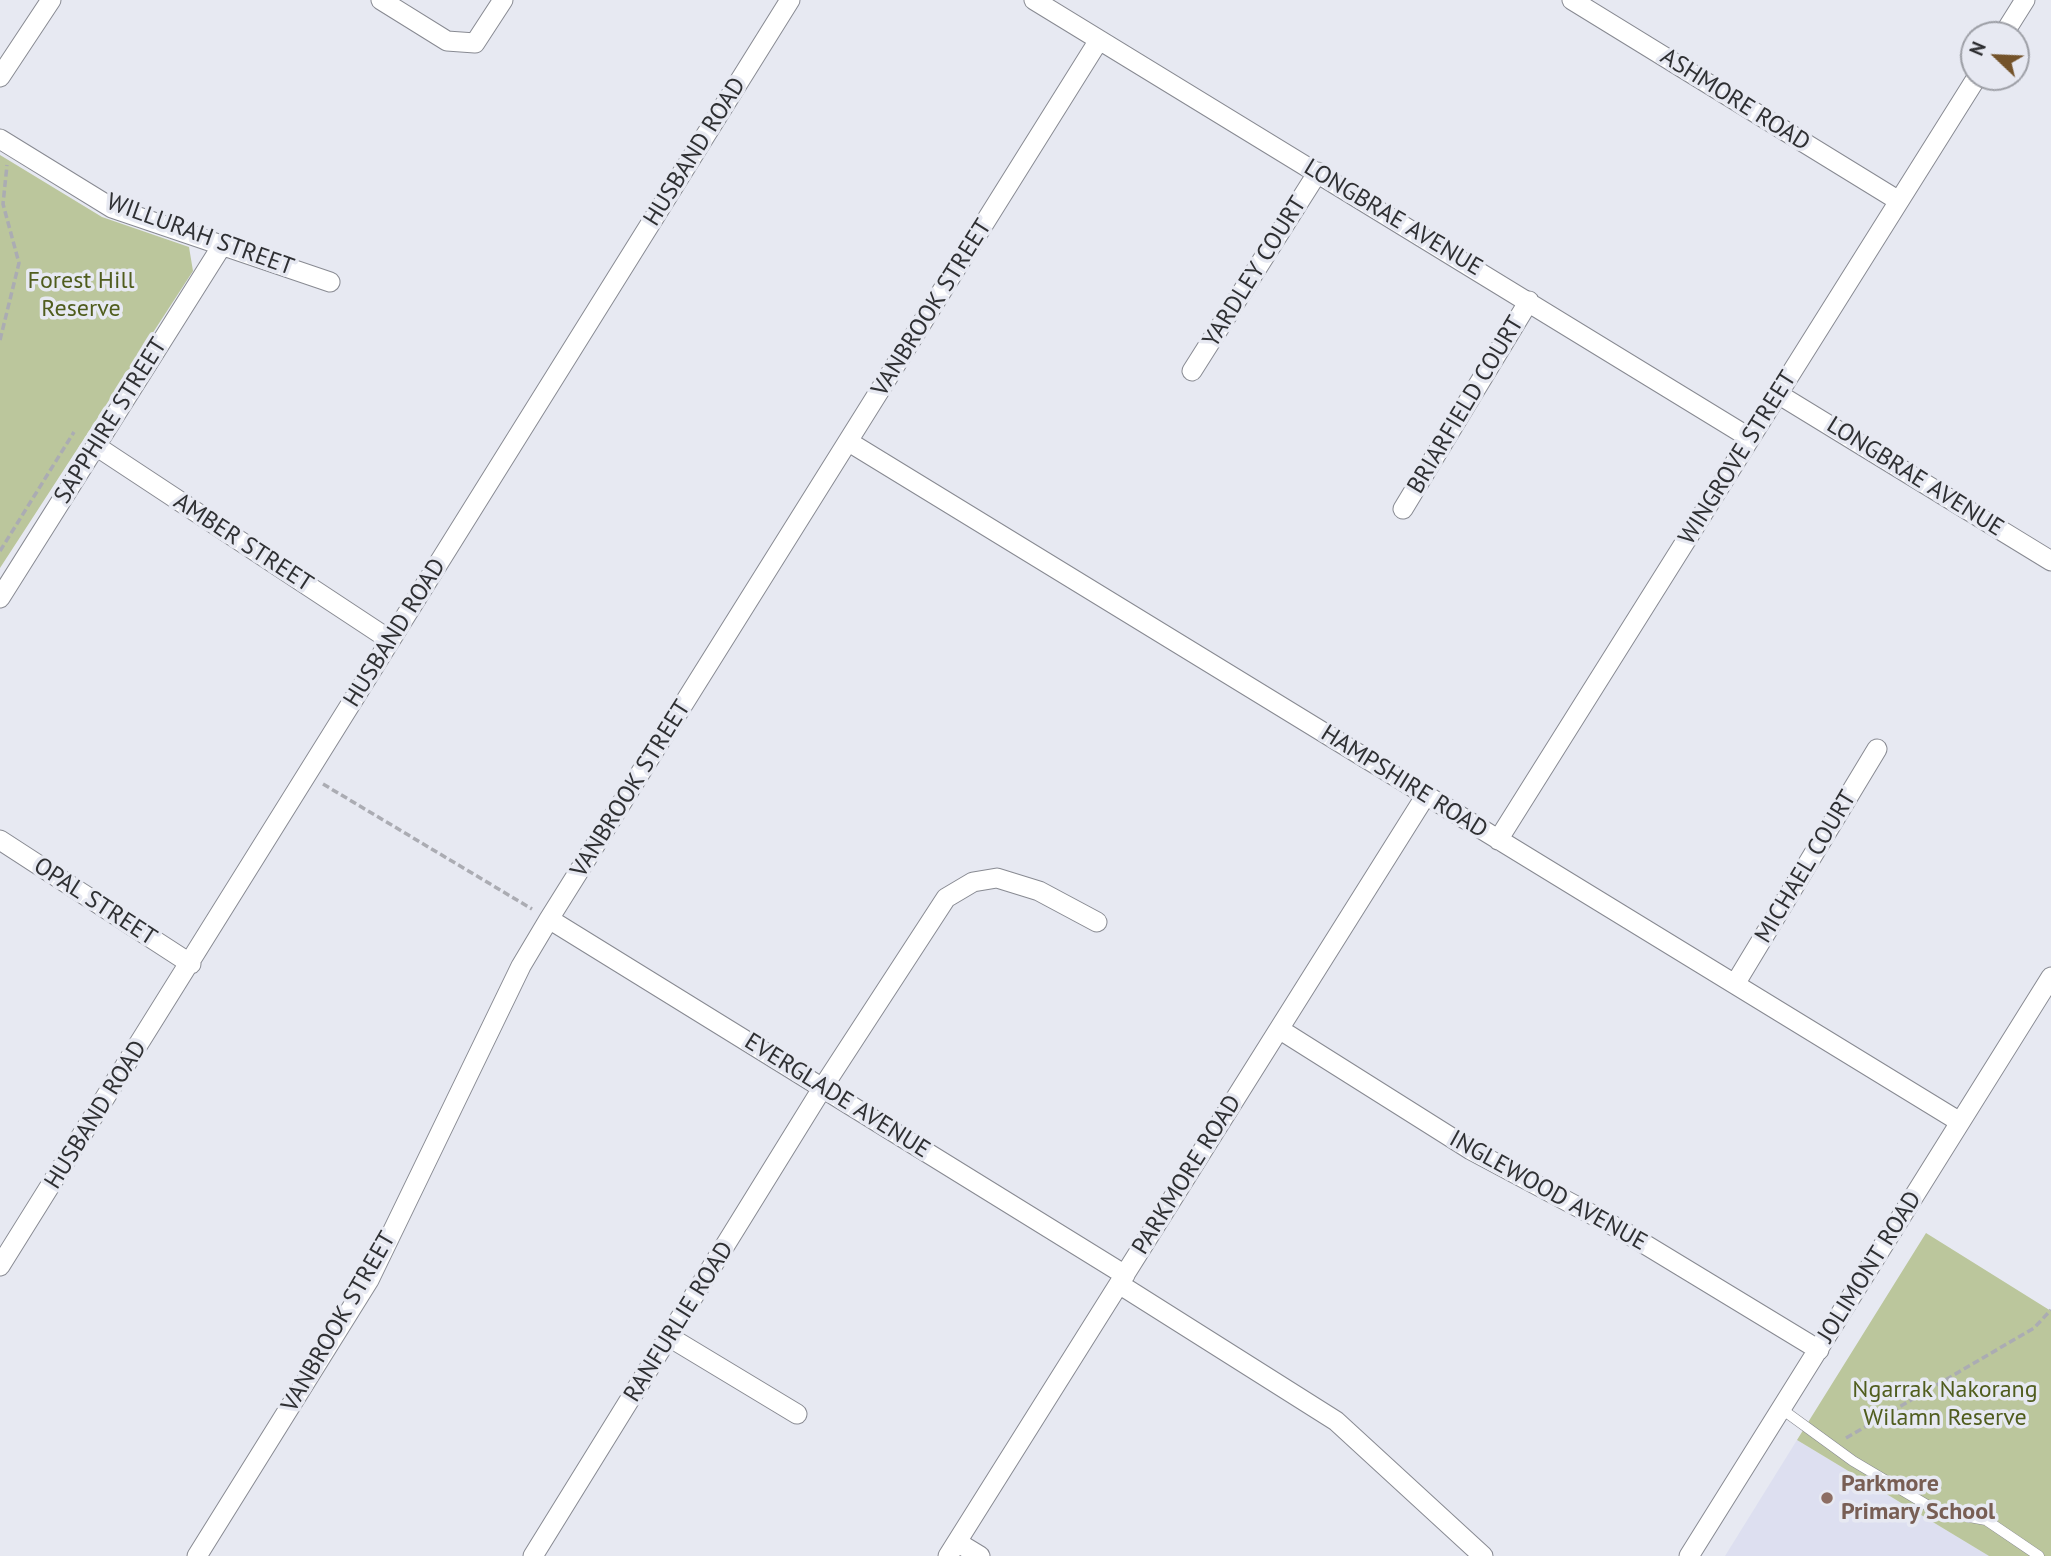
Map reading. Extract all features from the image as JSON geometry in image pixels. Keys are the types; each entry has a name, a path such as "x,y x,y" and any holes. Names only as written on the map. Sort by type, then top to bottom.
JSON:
{"street":[{"path":"0,77 51,0"},
{"path":"381,0 447,41 475,43 503,0"},
{"name":"HUSBAND ROAD","path":"0,1266 191,964 790,0"},
{"name":"LONGBRAE AVENUE","path":"1034,0 1750,438"},
{"name":"ASHMORE ROAD","path":"1572,0 1899,201"},
{"path":"2012,21 2025,0"},
{"name":"VANBROOK STREET","path":"197,1556 369,1280 521,966 1099,40"},
{"name":"WINGROVE STREET","path":"1499,840 1968,91"},
{"name":"WILLURAH STREET","path":"4,141 112,208 330,282"},
{"name":"YARDLEY COURT","path":"1192,371 1318,172"},
{"name":"SAPPHIRE STREET","path":"0,598 223,244"},
{"name":"BRIARFIELD COURT","path":"1403,509 1529,301"},
{"name":"LONGBRAE AVENUE","path":"1779,394 2051,561"},
{"name":"HAMPSHIRE ROAD","path":"849,442 1960,1122"},
{"name":"AMBER STREET","path":"96,446 390,640"},
{"name":"MICHAEL COURT","path":"1735,984 1877,749"},
{"name":"PARKMORE ROAD","path":"953,1549 1426,795"},
{"name":"OPAL STREET","path":"0,840 191,964"},
{"name":"RANFURLIE ROAD","path":"533,1556 671,1338 823,1087 946,898 973,882 997,878 1040,891 1097,922"},
{"name":"EVERGLADE AVENUE","path":"549,919 823,1087 1336,1421 1483,1556"},
{"name":"JOLIMONT ROAD","path":"1689,1556 1783,1410 2051,977"},
{"name":"INGLEWOOD AVENUE","path":"1279,1029 1471,1150 1623,1231 1819,1350"},
{"path":"671,1338 797,1414"},
{"path":"953,1549 980,1556"}],"lane":[{"path":"1783,1410 1832,1446 1937,1511 1986,1520 2039,1556"}],"path":[{"path":"0,340 19,263 3,204 4,141"},
{"path":"0,551 74,432"},
{"path":"307,774 549,919"},
{"path":"1832,1446 2035,1328 2051,1310"}],"shaded area":[{"name":"Parkmore Primary School","path":"1797,1440 1989,1556 1725,1556"}],"green space":[{"name":"Forest Hill Reserve","path":"0,155 102,217 189,247 193,271 0,568"},
{"name":"Ngarrak Nakorang Wilamn Reserve","path":"1926,1233 2051,1311 2051,1556 1989,1556 1797,1440"}],"place":[{"name":"Parkmore Primary School","path":"1827,1498"}]}
